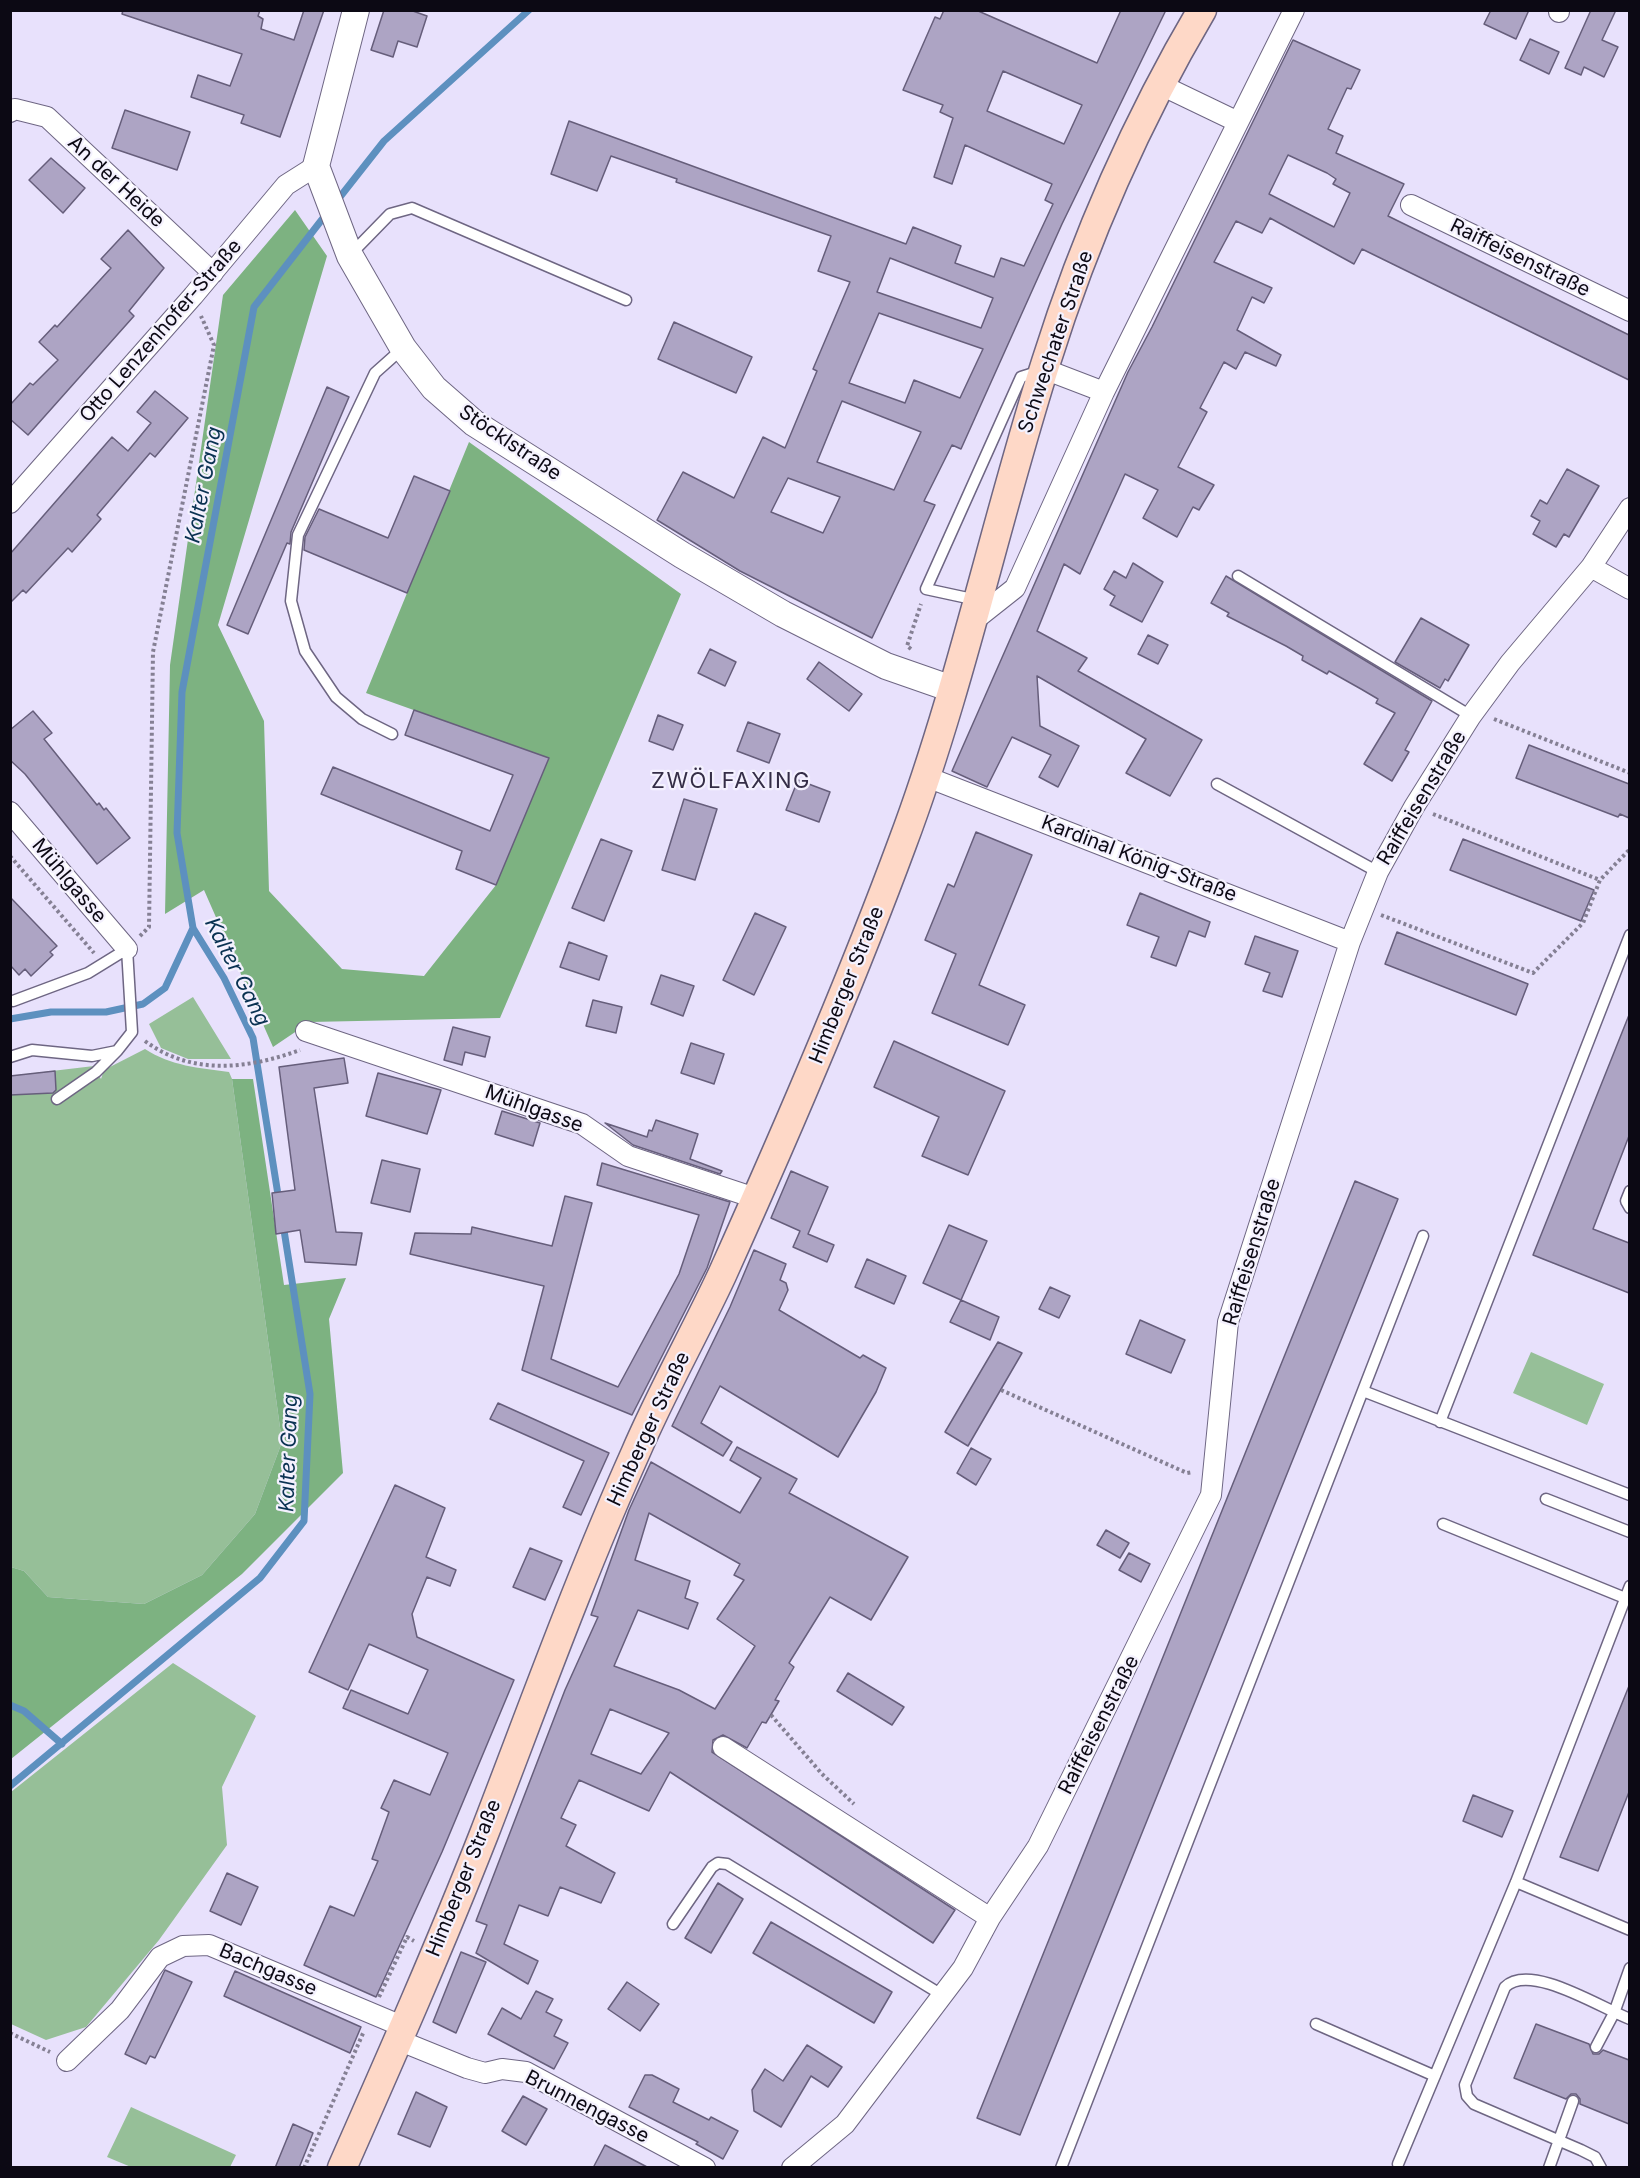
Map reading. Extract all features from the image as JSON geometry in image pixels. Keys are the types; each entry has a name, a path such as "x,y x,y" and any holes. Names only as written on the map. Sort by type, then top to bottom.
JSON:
{"main road":[{"name":"Schwechater Straße","path":"952,689 1044,369 1092,237 1161,85 1202,10"},
{"name":"Himberger Straße","path":"342,2168 482,1838 547,1663 636,1450 719,1280 789,1125 882,901 927,777 952,689"}],"street":[{"path":"316,166 356,10"},
{"path":"974,611 1015,588 1104,392 1294,10"},
{"path":"1161,85 1238,122"},
{"name":"An der Heide","path":"12,107 47,117 213,273"},
{"name":"Stöcklstraße","path":"316,166 350,256 403,348 434,388 474,423 682,555 834,641 886,666 952,689"},
{"name":"Otto Lenzenhofer-Straße","path":"10,503 213,273 286,185 316,166"},
{"name":"Raiffeisenstraße","path":"1411,205 1629,311"},
{"path":"1044,369 1104,392"},
{"name":"Raiffeisenstraße","path":"792,2168 845,2124 963,1968 990,1918 1038,1846 1211,1496 1228,1322 1350,942 1378,872 1414,807 1472,714 1592,567 1629,508"},
{"path":"1592,567 1629,589"},
{"name":"Kardinal König-Straße","path":"927,777 1350,942"},
{"name":"Mühlgasse","path":"10,812 127,949"},
{"name":"Mühlgasse","path":"306,1031 582,1124 628,1156 755,1198"},
{"path":"723,1747 990,1918"},
{"name":"Bachgasse","path":"67,2061 120,2010 160,1957 183,1946 209,1945 401,2033"},
{"name":"Brunnengasse","path":"401,2033 485,2073 502,2070 526,2072 705,2168"}],"lane":[{"path":"350,256 390,214 412,208 626,300"},
{"path":"392,734 362,719 336,697 305,651 291,601 298,535 375,373 403,348"},
{"path":"974,611 926,589 1021,377 1044,369"},
{"name":"Raiffeisenstraße","path":"1238,576 1472,714"},
{"path":"1217,784 1378,872"},
{"path":"1440,1422 1629,934"},
{"path":"14,1001 88,973 127,949 132,1032 96,1072 57,1099"},
{"path":"10,1057 32,1050 92,1056 117,1051"},
{"path":"1629,1191 1626,1201 1629,1208"},
{"path":"1060,2168 1423,1236"},
{"path":"1363,1391 1629,1495"},
{"path":"1546,1499 1629,1532"},
{"path":"1443,1524 1625,1598"},
{"path":"1398,2164 1516,1882 1629,1586"},
{"path":"673,1924 712,1867 718,1863 727,1864 942,1995"},
{"path":"1516,1882 1629,1930"},
{"path":"1596,2047 1614,2013 1629,1968"},
{"path":"1600,2168 1595,2157 1474,2104 1467,2096 1465,2085 1505,1987 1512,1980 1527,1977 1546,1982 1629,2019"},
{"path":"1316,2024 1435,2076"},
{"path":"1549,2168 1573,2101"}],"path":[{"path":"10,856 96,955 127,949 149,927 153,652 213,345 193,296"},
{"path":"914,652 907,646 926,589"},
{"path":"1472,714 1629,773"},
{"path":"1414,807 1600,880"},
{"path":"1363,908 1533,973 1583,922 1600,880 1629,849"},
{"path":"1622,856 1629,856"},
{"path":"132,1032 163,1055 197,1064 245,1065 269,1061"},
{"path":"1001,1390 1187,1473 1214,1470"},
{"path":"771,1715 822,1774 860,1810"},
{"path":"10,2033 67,2061"}],"green space":[{"path":"295,210 327,256 218,625 264,721 269,891 342,969 424,976 496,885 548,758 366,693 469,442 681,594 500,1018 310,1022 273,1047 204,890 165,914 170,665 223,295"},
{"path":"193,997 231,1059 188,1059 161,1048 149,1024"},
{"path":"145,1049 175,1063 229,1072 232,1079 282,1442 255,1514 202,1575 144,1604 48,1597 24,1571 11,1567 10,1076 94,1066 101,1079 104,1070"},
{"path":"232,1079 253,1079 284,1285 346,1278 329,1319 343,1473 242,1574 11,1759 11,1567 24,1571 48,1597 144,1604 202,1575 255,1514 282,1442"},
{"path":"1531,1352 1604,1384 1587,1425 1513,1393"},
{"path":"173,1663 256,1716 222,1787 227,1845 159,1940 86,2027 46,2040 11,2024 11,1792"},
{"path":"131,2107 236,2155 230,2167 131,2167 107,2157"}],"building":[{"path":"123,10 260,10 258,16 263,19 261,29 294,40 304,10 324,10 280,137 241,123 244,115 191,97 198,75 230,86 242,54 122,14"},
{"path":"384,10 410,10 427,16 417,47 398,41 393,57 371,50"},
{"path":"944,10 976,10 1097,63 1121,10 1166,10 1062,224 961,449 952,445 924,501 935,505 872,638 740,571 657,520 683,472 734,498 763,437 785,448 817,371 813,369 850,282 818,271 831,236 676,182 677,179 611,156 597,191 551,174 569,121 906,244 913,227 961,246 955,263 994,277 1001,258 1024,266 1053,204 1045,200 1052,184 965,145 952,184 934,177 953,118 940,112 943,105 903,90 935,17 940,19","holes":["1003,71 1082,105 1064,144 987,111","890,258 993,298 981,328 877,292","879,313 983,349 960,398 914,380 905,403 849,383","842,401 921,432 894,490 817,462","788,478 840,497 823,533 771,512"]},
{"path":"1491,10 1529,10 1516,39 1484,24"},
{"path":"1591,10 1616,10 1602,40 1618,47 1604,77 1584,67 1581,75 1565,68"},
{"path":"1530,39 1559,52 1549,74 1520,60"},
{"path":"1293,40 1360,70 1351,89 1347,88 1328,129 1343,136 1336,153 1404,184 1388,216 1629,335 1629,380 1362,249 1354,264 1270,218 1262,233 1236,221 1214,262 1272,288 1264,303 1252,297 1237,330 1281,355 1276,366 1245,352 1236,369 1224,362 1200,408 1207,412 1178,467 1214,485 1199,510 1193,507 1177,537 1143,518 1158,490 1125,474 1080,574 1064,564 1037,631 1087,658 1078,671 1202,740 1170,796 1126,773 1146,739 1037,676 1040,726 1079,746 1058,787 1039,777 1051,755 1012,737 987,787 952,771 1128,372","holes":["1288,155 1336,179 1333,184 1350,193 1334,227 1269,194"]},
{"path":"125,110 190,132 177,170 112,148"},
{"path":"51,158 85,188 63,213 29,180"},
{"path":"128,230 164,268 129,311 134,316 28,435 10,419 10,405 30,383 33,385 58,360 39,342 55,325 57,327 111,268 101,259"},
{"path":"674,322 752,357 736,393 658,359"},
{"path":"327,387 349,397 291,532 290,544 287,543 248,634 227,625"},
{"path":"155,391 188,418 155,457 150,453 97,515 101,519 72,552 68,548 26,593 23,590 10,603 10,554 112,437 128,451 151,423 137,412"},
{"path":"1567,469 1599,486 1569,537 1564,534 1556,547 1533,534 1540,521 1531,516 1540,500 1547,504"},
{"path":"414,476 450,491 407,593 304,550 305,537 319,509 388,538"},
{"path":"1133,563 1163,582 1142,622 1110,605 1115,596 1104,589 1114,571 1126,578"},
{"path":"1226,576 1432,701 1405,750 1409,752 1392,781 1364,764 1395,713 1376,703 1378,699 1361,689 1329,671 1327,674 1302,660 1303,656 1286,646 1227,616 1229,613 1211,603"},
{"path":"1421,618 1469,645 1448,681 1445,679 1440,688 1395,662"},
{"path":"1148,635 1168,645 1158,664 1138,654"},
{"path":"710,649 736,662 725,686 698,673"},
{"path":"819,662 862,694 849,711 807,679"},
{"path":"414,710 549,758 496,885 456,869 462,851 321,794 333,767 490,831 513,775 405,735"},
{"path":"33,711 52,733 44,739 97,805 99,803 104,810 106,808 130,838 97,864 25,774 10,760 10,730"},
{"path":"658,715 683,725 673,750 649,741"},
{"path":"748,722 780,734 769,763 737,751"},
{"path":"1529,745 1629,784 1629,818 1620,814 1618,817 1516,778"},
{"path":"798,780 830,792 819,822 786,810"},
{"path":"684,799 717,809 695,880 662,870"},
{"path":"976,832 1032,855 979,985 1025,1005 1008,1045 932,1013 956,954 925,940 948,884 954,887"},
{"path":"601,839 632,851 604,921 572,908"},
{"path":"1463,839 1594,890 1581,921 1450,870"},
{"path":"1140,893 1210,922 1205,937 1189,931 1176,966 1151,957 1159,937 1127,925"},
{"path":"10,897 57,946 50,952 53,955 31,976 25,969 19,975 10,965"},
{"path":"755,913 786,927 754,995 723,980"},
{"path":"1397,932 1528,984 1516,1015 1385,964"},
{"path":"1255,936 1298,951 1282,997 1263,991 1270,973 1245,964"},
{"path":"569,942 607,956 599,980 560,967"},
{"path":"661,975 694,986 683,1016 651,1004"},
{"path":"593,1000 622,1007 616,1033 586,1026"},
{"path":"1629,1015 1629,1136 1593,1229 1629,1243 1629,1293 1533,1255"},
{"path":"453,1027 490,1037 485,1057 465,1052 462,1065 444,1060"},
{"path":"894,1041 1005,1091 968,1175 922,1156 939,1117 874,1087"},
{"path":"691,1043 724,1054 714,1084 681,1073"},
{"path":"344,1058 348,1083 314,1088 336,1232 362,1233 356,1265 305,1262 300,1230 276,1234 272,1193 295,1190 279,1067"},
{"path":"55,1071 56,1090 53,1093 10,1095 10,1076"},
{"path":"378,1073 441,1090 427,1134 366,1116"},
{"path":"502,1111 540,1123 533,1146 495,1134"},
{"path":"656,1120 698,1134 690,1159 722,1171 720,1174 633,1145 605,1123 647,1137"},
{"path":"382,1160 420,1169 410,1212 371,1203"},
{"path":"602,1163 730,1202 707,1268 632,1415 522,1370 544,1286 410,1254 415,1233 471,1234 472,1227 552,1246 565,1196 592,1203 551,1359 618,1387 679,1274 699,1215 597,1185"},
{"path":"791,1171 828,1187 808,1234 834,1245 827,1262 793,1247 800,1231 771,1218"},
{"path":"1355,1181 1398,1199 1020,2135 977,2118"},
{"path":"949,1225 987,1241 961,1300 923,1283"},
{"path":"754,1250 786,1264 780,1280 786,1283 788,1290 779,1310 860,1358 863,1355 886,1368 876,1392 838,1457 720,1386 701,1423 732,1442 723,1456 672,1426 730,1307"},
{"path":"867,1259 906,1276 894,1304 855,1287"},
{"path":"1050,1287 1070,1296 1059,1318 1039,1309"},
{"path":"961,1300 999,1317 990,1340 950,1322"},
{"path":"1140,1320 1185,1340 1171,1373 1126,1354"},
{"path":"998,1342 1022,1353 968,1446 945,1432"},
{"path":"498,1403 609,1453 581,1515 563,1507 584,1461 490,1419"},
{"path":"737,1447 797,1479 789,1493 908,1557 871,1620 830,1597 789,1663 794,1667 775,1700 779,1701 766,1723 762,1722 747,1748 723,1735 713,1740 712,1752 955,1910 933,1943 670,1772 649,1811 579,1780 561,1818 576,1825 566,1846 615,1873 601,1903 560,1887 548,1916 519,1905 504,1944 538,1961 528,1984 476,1953 487,1925 476,1921 565,1690 598,1617 591,1615 629,1510 651,1462 740,1513 761,1478 730,1460","holes":["649,1513 740,1564 734,1575 744,1580 717,1619 755,1646 715,1709 679,1690 614,1666 638,1610 688,1629 698,1603 685,1598 690,1581 635,1560","610,1709 669,1733 641,1774 591,1754"]},
{"path":"971,1448 991,1459 976,1485 957,1473"},
{"path":"395,1485 445,1508 426,1557 456,1570 450,1586 427,1577 412,1614 417,1637 514,1680 442,1852 376,1997 304,1965 330,1906 354,1916 378,1861 372,1859 389,1812 381,1808 394,1780 430,1795 448,1753 343,1708 351,1690 408,1714 428,1670 369,1644 348,1690 309,1672"},
{"path":"1106,1530 1129,1543 1120,1558 1097,1545"},
{"path":"530,1548 562,1561 545,1600 513,1587"},
{"path":"1129,1553 1150,1564 1141,1582 1119,1570"},
{"path":"848,1673 904,1707 892,1725 837,1691"},
{"path":"1629,1686 1629,1792 1598,1871 1560,1857"},
{"path":"1473,1795 1513,1811 1502,1837 1463,1821"},
{"path":"227,1873 258,1887 241,1925 210,1911"},
{"path":"718,1883 743,1899 711,1953 685,1938"},
{"path":"771,1922 892,1992 874,2023 753,1953"},
{"path":"461,1952 486,1962 456,2033 433,2022"},
{"path":"165,1970 192,1982 155,2058 150,2056 146,2064 125,2054"},
{"path":"235,1971 361,2027 350,2053 224,1996"},
{"path":"627,1982 659,2004 640,2031 608,2009"},
{"path":"536,1991 553,1999 546,2012 562,2020 554,2036 568,2043 554,2069 488,2034 502,2008 521,2019"},
{"path":"1536,2024 1589,2044 1593,2054 1599,2054 1603,2050 1629,2060 1629,2124 1580,2104 1580,2099 1576,2094 1571,2094 1566,2099 1514,2078"},
{"path":"807,2045 842,2067 828,2087 811,2076 781,2127 754,2111 752,2090 765,2069 783,2081"},
{"path":"645,2075 652,2075 679,2089 673,2102 738,2131 723,2159 696,2144 698,2142 629,2107"},
{"path":"416,2092 447,2107 430,2147 398,2134"},
{"path":"523,2096 547,2109 526,2145 502,2131"},
{"path":"293,2124 313,2133 299,2168 275,2168"},
{"path":"605,2145 649,2168 593,2168"}],"waterway":[{"name":"Kalter Gang","path":"336,202 384,141 529,10"},
{"name":"Kalter Gang","path":"279,1201 253,1038 224,978 193,928 177,833 182,692 254,307 327,213"},
{"path":"10,1019 51,1012 106,1012 143,1004 165,988 193,928"},
{"name":"Kalter Gang","path":"10,1786 260,1578 304,1521 310,1394 283,1224"},
{"path":"10,1705 24,1711 62,1744"}],"district":[{"name":"ZWÖLFAXING","path":"731,781"}]}
